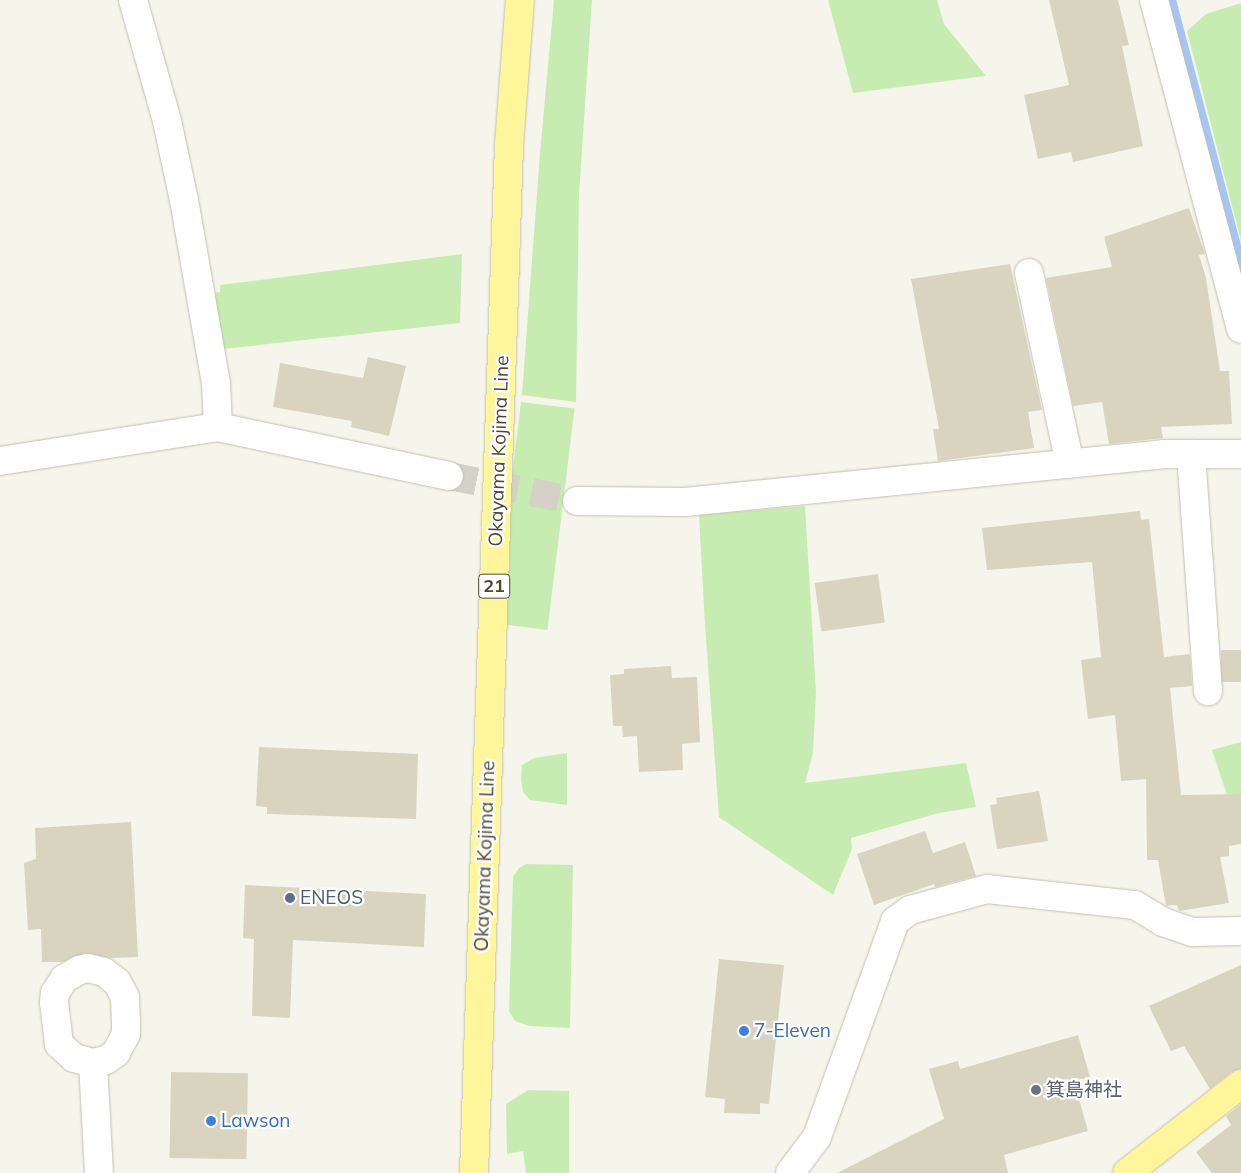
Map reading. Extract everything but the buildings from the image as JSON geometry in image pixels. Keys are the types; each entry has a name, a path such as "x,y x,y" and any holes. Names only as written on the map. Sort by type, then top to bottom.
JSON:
{"main road":[{"name":"Okayama Kojima Line","path":"474,1173 509,145 520,0"},
{"path":"1127,1173 1241,1084"}],"street":[{"path":"133,0 167,121 184,200 216,383 218,427"},
{"path":"1154,0 1241,329"},
{"path":"1029,273 1070,464"},
{"path":"0,461 218,427 449,476"},
{"path":"577,501 685,502 1164,454 1241,454"},
{"path":"1191,454 1208,692"},
{"path":"790,1173 817,1137 894,921 910,910 987,889 1135,905 1162,922 1192,932 1241,931"},
{"path":"92,1063 100,1173"}],"green space":[{"path":"554,0 592,0 579,195 576,402 522,395 540,153"},
{"path":"828,0 937,0 944,24 986,76 853,93"},
{"path":"1241,3 1241,241 1187,31 1206,14"},
{"path":"462,254 460,323 223,349 212,293 220,292 220,285"},
{"path":"521,402 575,409 547,630 494,623"},
{"path":"805,506 816,692 813,753 805,783 966,763 976,807 939,813 851,838 852,849 833,895 719,817 705,625 699,515"},
{"path":"1241,742 1241,811 1233,813 1212,750"},
{"path":"567,753 567,805 530,800 523,792 521,779 522,765 534,758"},
{"path":"526,864 573,865 570,1028 529,1026 515,1021 509,1011 513,877 519,868"},
{"path":"528,1090 569,1091 569,1173 526,1173 523,1151 507,1154 506,1104"}],"waterway":[{"path":"1170,0 1241,268"}],"tunnel":[{"path":"449,476 577,501"}],"place":[{"name":"ENEOS","path":"290,898"},
{"name":"7-Eleven","path":"744,1031"},
{"name":"箕島神社","path":"1036,1090"},
{"name":"Lawson","path":"211,1121"}]}
